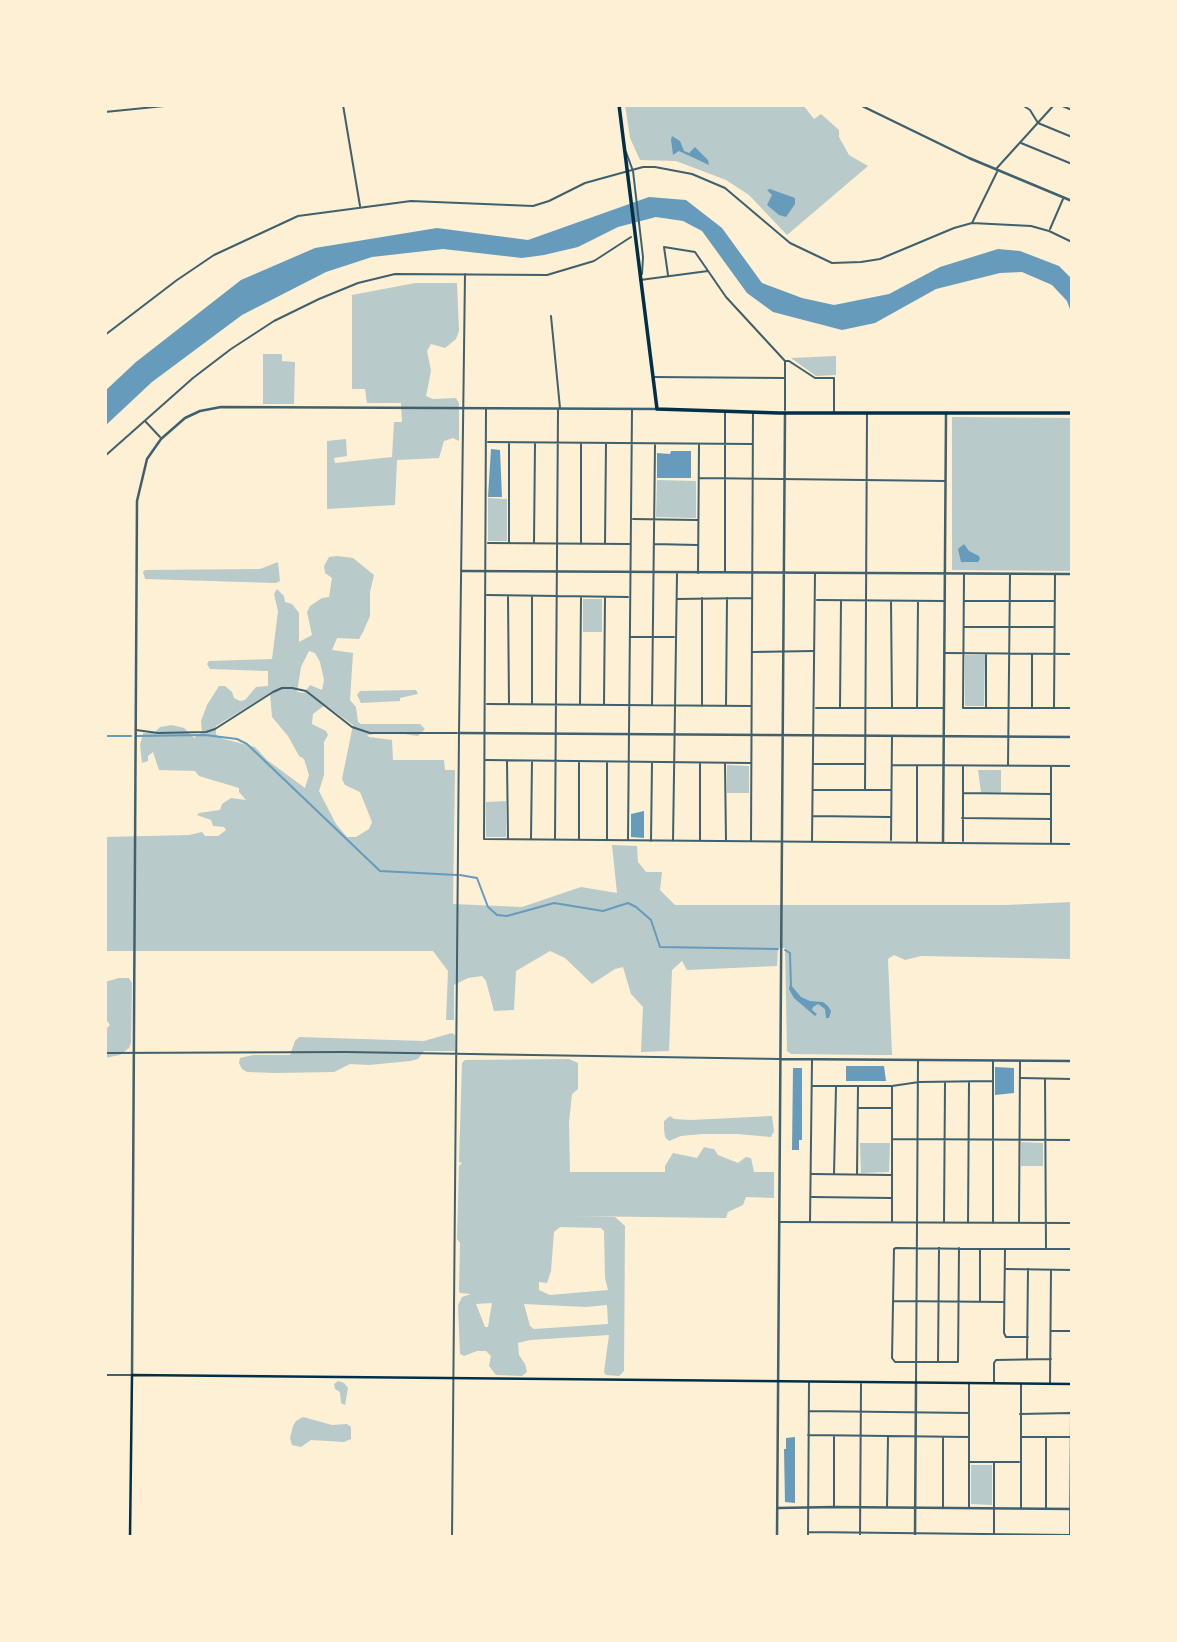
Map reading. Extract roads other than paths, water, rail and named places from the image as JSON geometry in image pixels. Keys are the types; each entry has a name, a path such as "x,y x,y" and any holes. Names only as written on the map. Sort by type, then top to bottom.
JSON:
{"highway":[{"path":"619,105 657,410 1072,414"}],"main road":[{"path":"130,1537 132,1375 1072,1384"}],"street":[{"path":"105,112 174,105"},
{"path":"343,105 360,206"},
{"path":"860,105 996,170 1072,201"},
{"path":"1022,105 1030,110 1038,123 1072,137"},
{"path":"972,223 996,170 1054,105"},
{"path":"1060,105 1072,110"},
{"path":"1020,142 1072,164"},
{"path":"624,144 633,171 631,187"},
{"path":"105,335 177,280 214,256 298,216 411,201 533,206 585,183 655,167 692,174 725,188 790,243 832,263 880,259 972,223 1013,224 1049,231 1072,242"},
{"path":"1049,231 1063,198"},
{"path":"105,456 193,378 255,332 319,299 358,283 395,274 536,276 562,272 594,261 631,237"},
{"path":"668,275 664,247 695,252 726,297 785,361 816,378 834,378 834,413"},
{"path":"640,278 708,271"},
{"path":"452,1537 458,733 465,274"},
{"path":"551,316 559,409 555,839"},
{"path":"777,1537 785,361"},
{"path":"652,377 785,378"},
{"path":"105,1375 132,1375 136,501 147,459 161,438 185,418 200,411 221,407 657,410"},
{"path":"486,408 484,839 1072,844"},
{"path":"628,840 632,409"},
{"path":"725,411 725,573"},
{"path":"751,842 753,411"},
{"path":"865,790 867,413"},
{"path":"943,842 946,413"},
{"path":"144,420 161,438"},
{"path":"487,442 753,444"},
{"path":"509,443 509,543"},
{"path":"534,543 535,443"},
{"path":"581,443 581,544"},
{"path":"605,544 606,443"},
{"path":"652,705 654,444"},
{"path":"698,444 698,573"},
{"path":"699,478 946,481"},
{"path":"630,519 698,520"},
{"path":"486,543 630,544"},
{"path":"654,544 698,545"},
{"path":"462,571 1072,574"},
{"path":"812,842 815,572"},
{"path":"673,841 677,573"},
{"path":"964,573 963,708 1072,708"},
{"path":"1009,765 1010,574"},
{"path":"1054,708 1055,574"},
{"path":"485,595 629,597"},
{"path":"508,596 509,705"},
{"path":"532,705 533,596"},
{"path":"580,705 581,597"},
{"path":"604,597 604,705"},
{"path":"702,598 702,706"},
{"path":"726,706 727,598"},
{"path":"676,599 752,598"},
{"path":"815,600 945,601"},
{"path":"840,708 841,600"},
{"path":"891,600 892,708"},
{"path":"917,708 918,601"},
{"path":"964,601 1055,601"},
{"path":"964,627 1054,627"},
{"path":"629,637 676,637"},
{"path":"752,652 814,651"},
{"path":"944,653 1072,654"},
{"path":"986,653 986,708"},
{"path":"1032,654 1032,708"},
{"path":"135,730 158,733 206,732 282,688 292,688 312,695 352,727 364,732 1072,737"},
{"path":"485,704 752,706"},
{"path":"814,708 944,708"},
{"path":"891,842 892,736"},
{"path":"484,760 751,763"},
{"path":"507,760 508,839"},
{"path":"531,839 532,760"},
{"path":"579,761 579,840"},
{"path":"607,762 607,840"},
{"path":"651,841 652,762"},
{"path":"700,763 700,841"},
{"path":"725,763 726,841"},
{"path":"813,764 865,764"},
{"path":"892,765 1072,766"},
{"path":"917,765 917,842"},
{"path":"962,765 962,842"},
{"path":"1051,766 1051,844"},
{"path":"813,790 892,790"},
{"path":"962,793 1051,794"},
{"path":"813,816 891,817"},
{"path":"962,818 1051,818"},
{"path":"105,1052 346,1052 1072,1061"},
{"path":"810,1222 812,1059"},
{"path":"915,1535 918,1059"},
{"path":"993,1060 993,1223"},
{"path":"1019,1223 1020,1060"},
{"path":"1019,1078 1072,1079"},
{"path":"1045,1079 1046,1249"},
{"path":"968,1223 969,1081"},
{"path":"812,1086 892,1086 919,1082 993,1081"},
{"path":"944,1223 945,1082"},
{"path":"834,1174 836,1086"},
{"path":"857,1174 858,1086"},
{"path":"892,1086 892,1223"},
{"path":"858,1108 892,1108"},
{"path":"1072,1117 1072,1198"},
{"path":"892,1139 1072,1140"},
{"path":"810,1174 892,1175"},
{"path":"810,1197 892,1198"},
{"path":"779,1222 1072,1223"},
{"path":"959,1248 958,1362 892,1360 893,1250 917,1248 959,1248 980,1249 1072,1249"},
{"path":"938,1363 939,1248"},
{"path":"980,1249 980,1301"},
{"path":"1005,1249 1005,1335 1028,1337"},
{"path":"1004,1269 1072,1270"},
{"path":"1027,1359 1028,1269"},
{"path":"1050,1384 1051,1270"},
{"path":"892,1301 1004,1302"},
{"path":"1051,1331 1072,1331"},
{"path":"994,1383 995,1361 1051,1359"},
{"path":"808,1537 809,1382"},
{"path":"860,1535 861,1383"},
{"path":"969,1383 969,1507"},
{"path":"1021,1383 1021,1508"},
{"path":"808,1411 969,1412"},
{"path":"808,1532 834,1535 1070,1536 1071,1413 1020,1414"},
{"path":"808,1435 969,1437"},
{"path":"834,1435 834,1507"},
{"path":"887,1507 888,1435"},
{"path":"943,1436 943,1507"},
{"path":"1020,1437 1072,1437"},
{"path":"1046,1437 1046,1508"},
{"path":"969,1462 1020,1462"},
{"path":"994,1462 994,1536"},
{"path":"777,1508 1071,1508"}],"water":[{"path":"672,136 680,141 684,151 689,153 695,147 708,160 709,165 679,151 673,155"},
{"path":"767,190 795,198 795,204 786,217 767,205 772,195"},
{"path":"649,197 686,200 722,228 762,283 802,298 834,305 889,294 940,267 998,249 1020,251 1059,266 1072,279 1072,315 1067,301 1052,285 1022,272 1000,273 936,289 875,323 842,330 773,312 747,293 702,231 683,221 656,217 618,227 578,247 544,255 522,258 443,249 372,257 326,272 242,315 152,382 105,426 105,391 136,362 241,280 315,248 437,228 528,240"},
{"path":"491,449 500,450 502,497 488,497"},
{"path":"671,451 691,451 691,478 657,478 657,453 670,454"},
{"path":"964,544 969,551 979,556 978,562 961,562 958,549"},
{"path":"644,811 644,838 631,837 631,814"},
{"path":"790,984 801,997 823,1002 828,1006 831,1011 829,1018 826,1018 825,1009 818,1004 812,1010 817,1014 815,1016 794,998 789,989"},
{"path":"846,1066 884,1066 886,1081 846,1081"},
{"path":"995,1067 1014,1068 1014,1093 995,1095"},
{"path":"793,1068 802,1068 802,1140 799,1140 799,1150 792,1150"},
{"path":"795,1437 795,1503 785,1502 784,1449 786,1438"}],"waterway":[{"path":"137,736 205,735 237,739 247,744 380,871 457,875"},
{"path":"105,736 131,736"},
{"path":"460,875 477,878 488,907 497,915 507,916 554,903 603,911 628,903 651,920 660,947 778,949"},
{"path":"785,950 790,953 791,988"}]}
